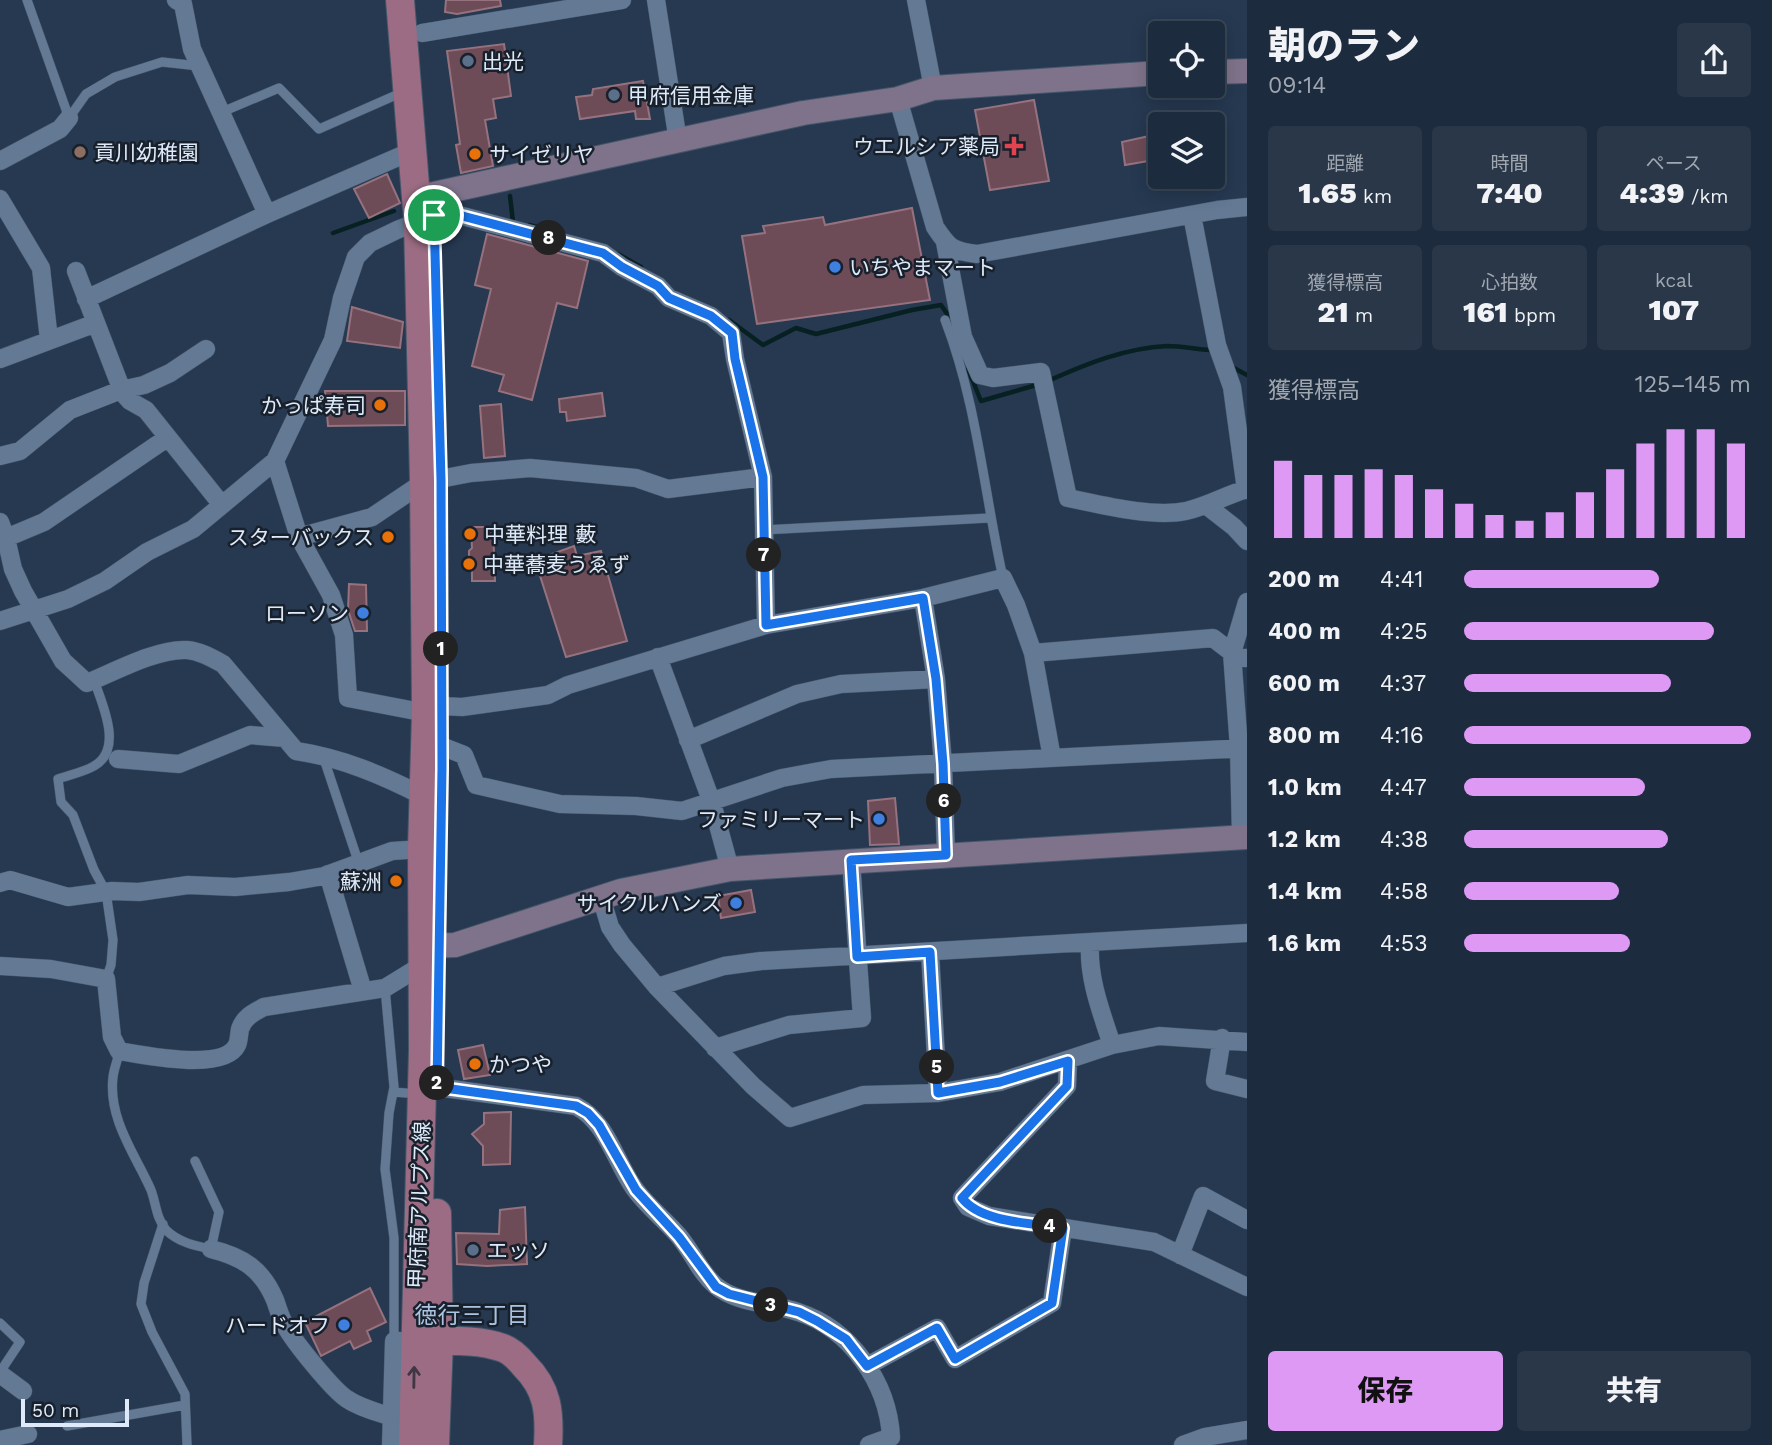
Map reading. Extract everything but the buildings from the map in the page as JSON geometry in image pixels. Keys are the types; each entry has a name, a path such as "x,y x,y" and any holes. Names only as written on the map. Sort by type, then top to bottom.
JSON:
{"main road":[{"name":"甲府南アルプス線","path":"400,0 412,151 425,207"},
{"name":"甲府南アルプス線","path":"419,0 433,481 433,710 423,796 422,849 429,952"},
{"name":"甲府南アルプス線","path":"413,1445 429,1091 429,952 441,746 433,710"},
{"name":"甲府南アルプス線","path":"416,1341 435,1445"},
{"path":"416,1341 472,1343 504,1348 518,1358 538,1379 547,1403 548,1445"}],"street":[{"path":"176,0 183,4 192,50 267,214"},
{"path":"422,33 622,0"},
{"path":"656,0 678,141"},
{"path":"916,0 933,88"},
{"path":"1225,72 1247,71"},
{"path":"0,621 68,599 105,581 147,552 192,529 275,461 333,340 342,298 356,257 370,243 425,207 678,141 803,113 898,99 933,88 1148,74"},
{"path":"898,99 935,227 954,251 977,254 1247,207"},
{"path":"0,161 60,129 69,118"},
{"path":"86,299 267,214 412,151"},
{"path":"0,200 41,268 49,340"},
{"path":"425,207 603,253 622,267 658,286 669,298 711,316 732,333 735,359 763,477 766,625"},
{"path":"945,242 963,337 980,375 993,378 1041,372 1068,498 1123,510 1182,512 1207,506 1223,496 1246,490 1240,386 1225,370 1217,345 1192,215"},
{"path":"76,271 121,390 131,401 146,410 222,505"},
{"path":"0,359 96,323"},
{"path":"0,456 20,451 70,410 121,390 144,385 170,373 206,349"},
{"path":"167,438 44,522 3,530 13,569 62,661 87,683 173,650 190,650 223,664 296,751 323,755 388,778 423,796"},
{"path":"275,461 299,537 331,595 344,635 348,698 433,710 548,695 568,685 766,625 923,598 1003,578 1034,653 1052,758"},
{"path":"299,537 372,517 433,481 471,473 530,468 636,478 668,489 763,477"},
{"path":"1207,506 1247,541"},
{"path":"923,598 936,679 943,764 946,855"},
{"path":"0,966 51,969 106,979 112,1037 119,1051 170,1059 213,1059 229,1054 237,1045 241,1026 248,1015 264,1007 385,988 429,952 621,891 730,869 1244,837 1240,656 1247,602"},
{"path":"1034,653 1213,638 1240,656"},
{"path":"658,657 712,803 730,869"},
{"path":"688,740 797,694 841,684 936,679"},
{"path":"118,760 180,764 250,736 285,738"},
{"path":"441,746 464,755 476,785 560,804 636,806 681,811 782,778 831,769 1243,748"},
{"path":"0,883 10,880 68,897 188,885 248,886 289,882 328,874 392,851 422,849"},
{"path":"715,1048 789,1025 862,1018 851,860"},
{"path":"328,874 363,991"},
{"path":"601,897 610,927 657,987 715,1048 790,1118 863,1095 938,1093 1000,1082 1112,1045 1159,1036 1222,1038 1247,1042"},
{"path":"657,987 724,966 761,961 1247,933"},
{"path":"1090,943 1092,983 1112,1045"},
{"path":"930,952 938,1093"},
{"path":"1222,1038 1215,1081 1247,1089"},
{"path":"1068,1061 1067,1086 962,1198 968,1207 989,1216 1154,1242 1247,1287"},
{"path":"429,1091 576,1106 588,1113 599,1125 636,1190 679,1237 716,1287 729,1294 799,1312 846,1339 867,1366 890,1413 891,1437 869,1445"},
{"path":"1180,1255 1203,1196 1247,1220"},
{"path":"867,1366 937,1328 955,1359 1052,1303 1063,1228"},
{"path":"211,1250 248,1262 263,1278 285,1326 328,1381 346,1399 368,1410 392,1417"},
{"path":"391,1445 392,1417 416,1341"},
{"path":"0,1373 23,1391"},
{"path":"1184,1445 1205,1437 1246,1429"},
{"path":"0,1440 27,1434"}],"lane":[{"path":"27,0 69,118"},
{"path":"69,118 86,94 116,77 162,62 199,66"},
{"path":"222,112 279,88 319,129 408,90"},
{"path":"945,320 973,411 989,518 1003,578"},
{"path":"763,530 989,518"},
{"path":"94,680 111,729 105,756 95,766 58,779 61,802 73,815 94,870 106,892 113,940 111,965 106,979"},
{"path":"323,755 359,864"},
{"path":"385,988 393,1093 385,1169 394,1238 416,1341"},
{"path":"119,1051 113,1076 117,1116 124,1137 152,1191 158,1217 167,1230 189,1244 211,1250 219,1212 195,1161"},
{"path":"393,1093 429,1091"},
{"path":"163,1224 144,1283 141,1304 152,1332 185,1394 187,1445"},
{"path":"0,1323 20,1342 0,1373"},
{"path":"67,1426 185,1405"}],"waterway":[{"path":"510,196 513,222"},
{"path":"333,233 394,211"},
{"path":"529,225 554,231"},
{"path":"618,254 641,267"},
{"path":"729,320 763,345 796,328 816,334 941,305 952,321"},
{"path":"1048,381 1121,353 1151,347 1172,346 1210,350 1214,353"},
{"path":"1232,367 1247,375"},
{"path":"968,369 981,401 1040,384"}],"place":[{"name":"出光","path":"468,61"},
{"name":"甲府信用金庫","path":"614,95"},
{"name":"ウエルシア薬局","path":"1014,146"},
{"name":"貢川幼稚園","path":"80,152"},
{"name":"サイゼリヤ","path":"475,154"},
{"name":"いちやまマート","path":"835,267"},
{"name":"かっぱ寿司","path":"380,405"},
{"name":"中華料理 藪","path":"470,534"},
{"name":"スターバックス","path":"388,537"},
{"name":"中華蕎麦うゑず","path":"469,564"},
{"name":"ローソン","path":"363,613"},
{"name":"ファミリーマート","path":"879,819"},
{"name":"蘇洲","path":"396,881"},
{"name":"サイクルハンズ","path":"736,903"},
{"name":"かつや","path":"475,1064"},
{"name":"エッソ","path":"473,1250"},
{"name":"ハードオフ","path":"344,1325"}],"district":[{"name":"徳行三丁目","path":"472,1315"}],"route":[{"path":"451,213 468,216 603,253 622,267 658,286 669,298 711,316 732,333 735,359 763,477 766,625 923,598 936,679 943,764 946,855 851,860 857,957 930,952 938,1093 1000,1082 1068,1061 1067,1086 962,1198 968,1207 989,1216 1063,1228 1052,1303 955,1359 937,1328 867,1366 846,1339 817,1321 799,1312 729,1294 716,1287 679,1237 636,1190 599,1125 588,1113 576,1106 437,1087 442,768 441,480 434,215 451,213"}]}
